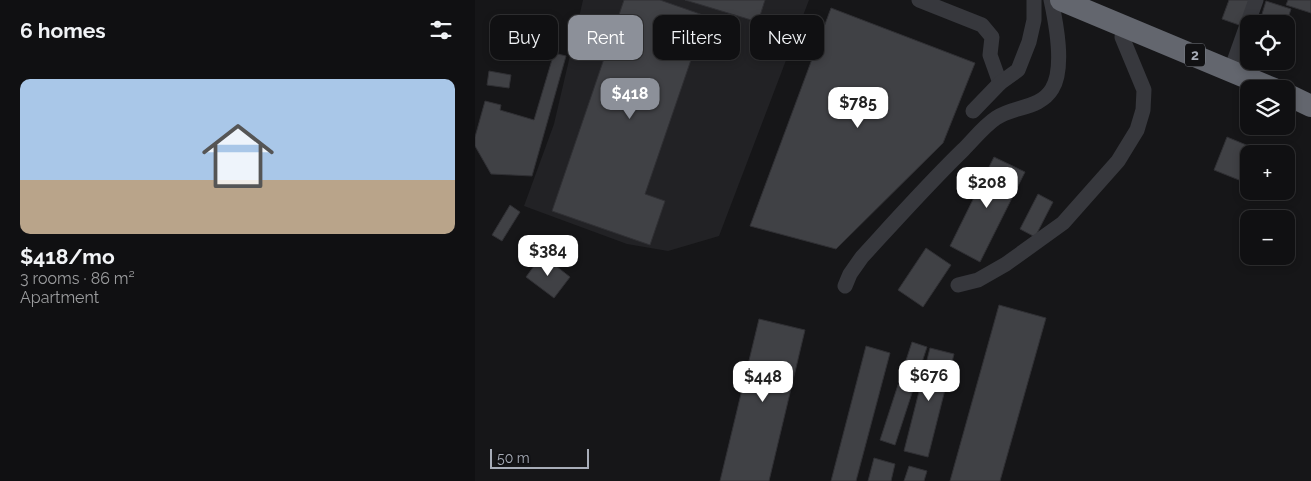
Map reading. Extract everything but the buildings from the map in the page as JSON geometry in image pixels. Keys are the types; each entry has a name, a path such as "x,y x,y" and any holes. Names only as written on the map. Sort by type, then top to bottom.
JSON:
{"highway":[{"name":"2","path":"1061,0 1254,80"},
{"path":"1295,98 1311,106"}],"street":[{"path":"919,0 982,25 992,37 990,55 999,83"},
{"path":"973,111 999,83 1017,70 1029,42 1034,20 1035,0"},
{"path":"845,286 850,274 862,258 949,163 987,126 997,118 1038,102 1053,89 1058,69 1057,29 1051,0"},
{"path":"1231,70 1256,0"},
{"path":"958,285 977,280 1006,264 1063,223 1119,161 1137,130 1143,110 1143,90 1122,38 1120,24"}],"shaded area":[{"path":"583,0 809,0 803,15 750,15 750,60 786,60 719,236 668,251 627,244 524,206 554,124 569,60 643,60 643,15 579,15"}]}
